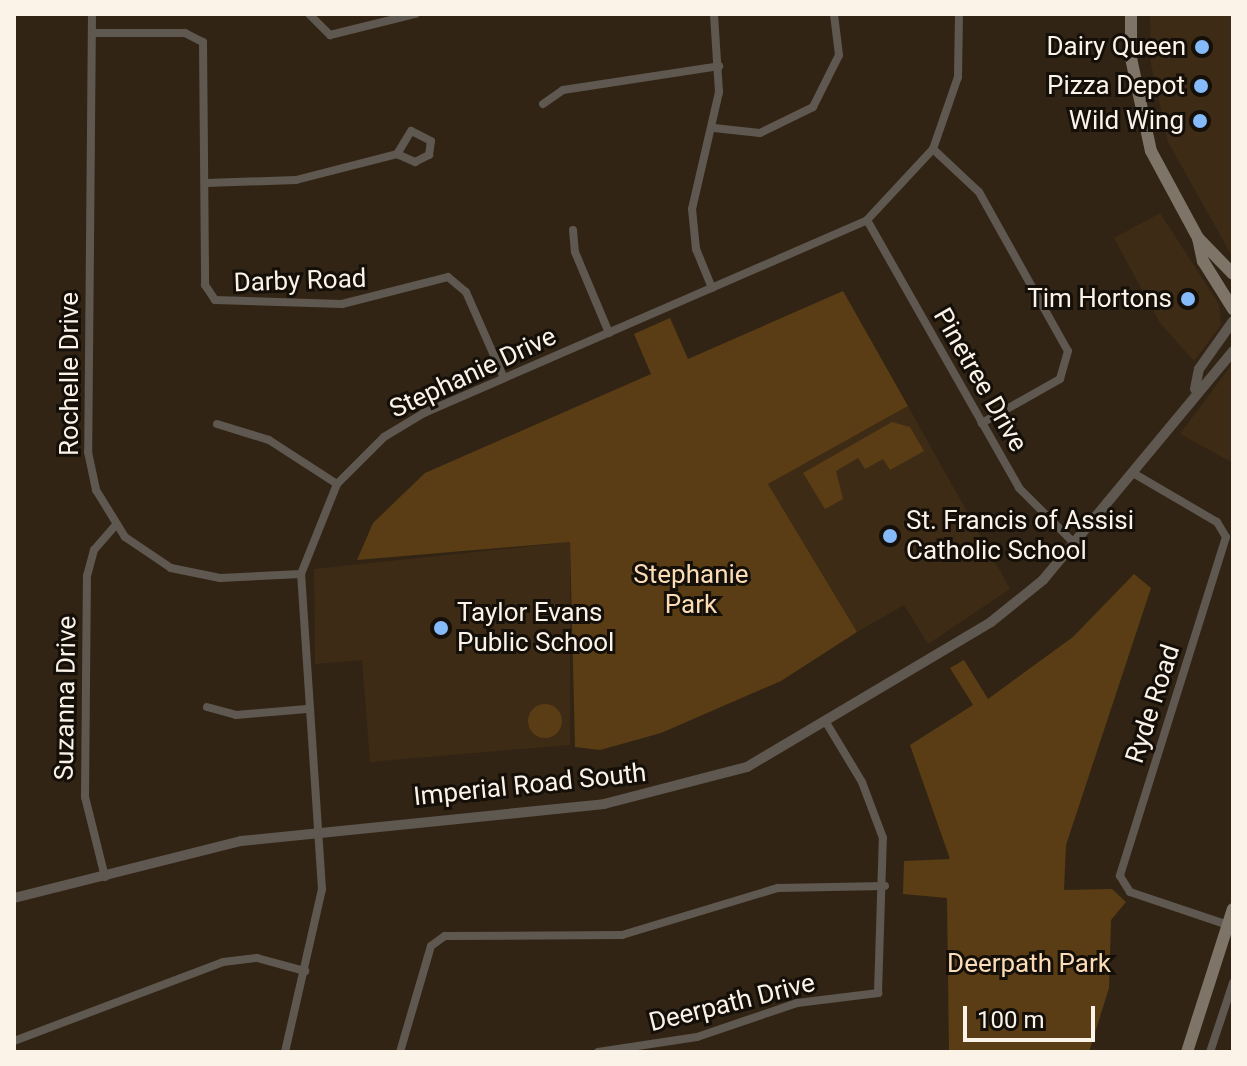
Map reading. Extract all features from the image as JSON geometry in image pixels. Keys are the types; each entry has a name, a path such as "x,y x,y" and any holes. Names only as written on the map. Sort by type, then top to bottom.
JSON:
{"main road":[{"path":"1131,14 1131,58 1151,151 1198,238 1233,274"},
{"path":"1198,238 1203,261 1233,309"},
{"path":"1187,1052 1233,909"}],"street":[{"name":"Rochelle Drive","path":"92,14 88,452 96,490 115,526 153,559 188,573 301,574"},
{"path":"309,14 330,35 415,14"},
{"path":"712,288 696,249 692,209 714,128 719,66 714,14"},
{"path":"714,128 760,133 813,107 839,55 834,14"},
{"name":"Stephanie Drive","path":"285,1052 320,905 319,830 307,709 301,574 337,484 398,427 867,220 933,149 958,77 959,14"},
{"name":"Darby Road","path":"92,33 185,33 203,42 205,285 215,300 342,304 448,277 466,292 504,378"},
{"path":"543,104 563,90 719,66"},
{"path":"206,183 296,180 397,154 423,160 431,141 411,131 397,154"},
{"path":"933,149 979,192 1068,351 1060,379 982,423"},
{"name":"Pinetree Drive","path":"867,220 1019,488 1076,545"},
{"path":"573,230 575,252 609,333"},
{"name":"Imperial Road South","path":"1195,389 1199,369 1233,321"},
{"name":"Imperial Road South","path":"14,898 241,841 319,830 634,800 747,767 827,724 991,622 1076,545 1195,389 1233,351"},
{"path":"217,424 269,440 337,484"},
{"name":"Ryde Road","path":"1133,473 1217,522 1226,537 1120,876 1130,892 1228,925"},
{"name":"Suzanna Drive","path":"105,877 85,797 87,576 94,550 115,526"},
{"path":"207,707 236,715 307,709"},
{"name":"Deerpath Drive","path":"598,1052 697,1037 797,1003 871,998 883,984 885,886 875,814 827,724"},
{"path":"400,1052 427,980 431,946 445,936 622,935 778,888 885,886"},
{"path":"14,1041 223,962 257,958 305,971"},
{"path":"1210,1052 1233,983"}],"shaded area":[{"path":"1150,14 1233,14 1233,258 1168,142 1151,64"},
{"path":"1160,213 1219,304 1221,325 1194,361 1160,323 1114,238"},
{"path":"1233,363 1233,463 1180,434"},
{"name":"St. Francis of Assisi Catholic School","path":"908,406 1010,589 928,644 904,605 857,632 768,484"},
{"name":"Taylor Evans Public School","path":"570,542 570,745 370,762 362,660 315,664 314,569"}],"green space":[{"name":"Stephanie Park","path":"843,291 908,406 768,484 857,632 781,681 661,733 600,750 575,747 570,542 357,560 373,523 425,473 651,374 634,334 670,318 688,359"},
{"path":"892,422 910,427 924,451 890,470 883,459 865,469 858,458 836,471 843,499 825,509 803,473"},
{"name":"Deerpath Park","path":"1134,574 1151,588 1066,845 1064,890 1112,889 1126,902 1111,920 1109,988 1089,1052 949,1052 947,898 903,894 904,861 950,859 910,745 973,705 950,668 964,660 988,699 1073,637"},
{"path":"545,704 557,709 562,721 557,733 545,738 533,733 528,721 533,709"}],"place":[{"name":"Dairy Queen","path":"1202,47"},
{"name":"Pizza Depot","path":"1201,86"},
{"name":"Wild Wing","path":"1200,121"},
{"name":"Tim Hortons","path":"1188,299"},
{"name":"St. Francis of Assisi Catholic School","path":"890,536"},
{"name":"Taylor Evans Public School","path":"441,628"}]}
